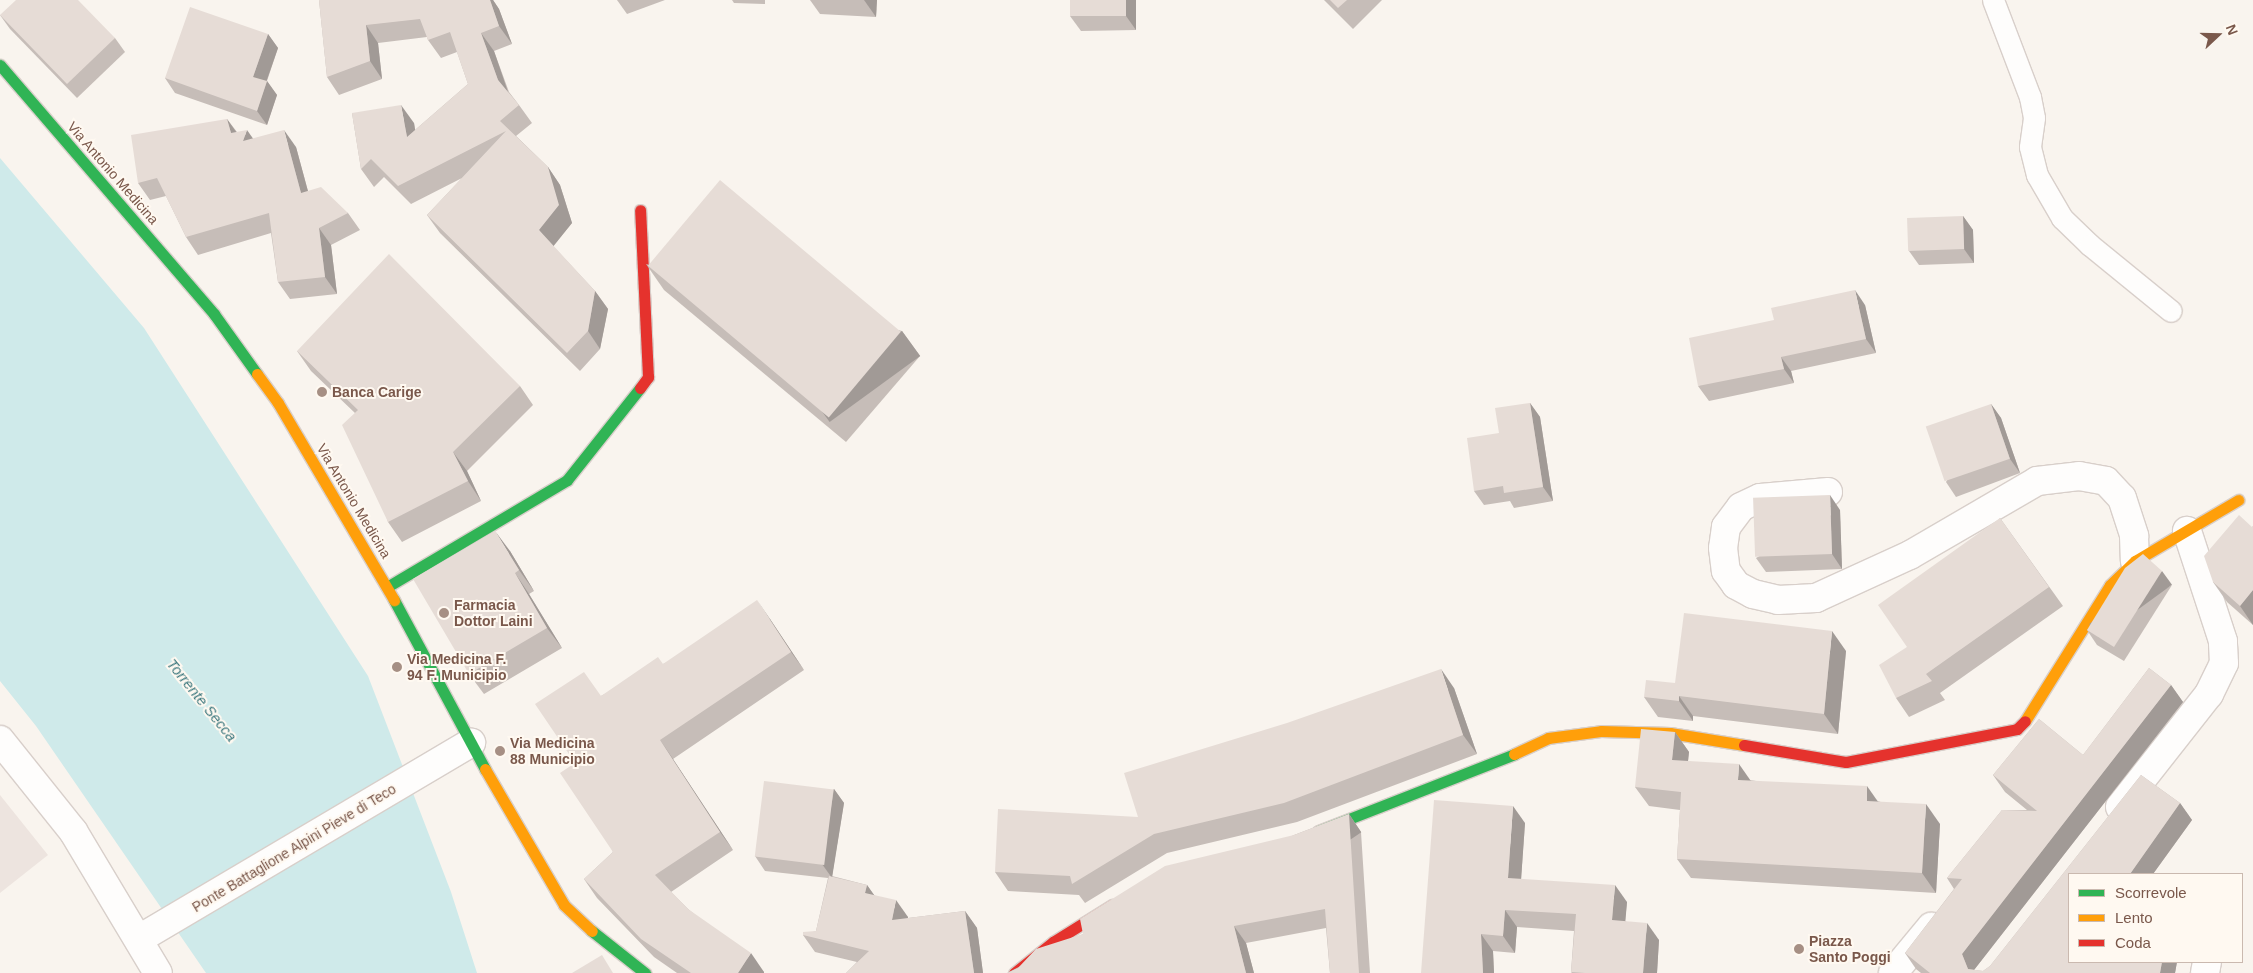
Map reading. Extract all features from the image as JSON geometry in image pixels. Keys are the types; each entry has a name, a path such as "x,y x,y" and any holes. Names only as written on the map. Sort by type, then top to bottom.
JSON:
{"street":[{"name":"Via Antonio Medicina","path":"0,65 214,314 278,403 387,587 471,743 564,905 618,954 645,973"},
{"path":"387,587 567,480 648,377 640,210"},
{"path":"1828,492 1760,498 1740,507 1726,527 1723,548 1726,571 1736,585 1752,594 1778,600 1816,598 1910,555 2037,481 2079,476 2106,481 2122,498 2134,536 2135,561"},
{"path":"1302,837 1485,768 1548,738 1601,731 1670,733 1846,762 2017,729 2030,717 2110,586 2135,561 2238,500"},
{"path":"2106,824 2209,694 2224,664 2223,642 2187,531"},
{"path":"0,740 73,831 148,934 158,973"},
{"name":"Ponte Battaglione Alpini Pieve di Teco","path":"148,934 471,743"},
{"path":"1014,973 1053,942 1121,900"},
{"path":"1893,973 1944,910"}],"lane":[{"path":"1993,0 2030,97 2034,118 2030,147 2037,174 2062,218 2090,245 2171,311"}],"shaded area":[{"path":"0,795 48,855 0,893"}],"water":[{"name":"Torrente Secca","path":"0,158 144,328 368,676 451,892 477,973 206,973 36,726 0,681"}],"building":[{"path":"16,0 78,0 115,38 67,84 0,15"},
{"path":"319,0 490,0 499,26 481,33 498,80 519,105 500,121 548,167 559,205 539,230 595,291 588,331 567,353 427,215 506,131 398,186 371,159 361,169 352,113 401,105 407,137 468,84 450,32 428,40 420,19 366,25 370,61 327,77"},
{"path":"1070,0 1126,0 1126,16 1070,16"},
{"path":"1330,0 1347,0 1338,8"},
{"path":"190,7 268,34 253,77 267,81 257,111 165,78"},
{"path":"227,119 231,133 247,130 243,141 284,130 301,193 321,187 348,213 319,228 325,277 278,282 269,213 186,237 157,178 138,183 131,135"},
{"path":"720,180 901,332 829,417 648,266"},
{"path":"1963,216 1964,249 1908,251 1907,218"},
{"path":"389,254 520,386 453,452 468,481 388,522 342,425 358,410 297,351"},
{"path":"1855,290 1866,339 1781,357 1784,369 1698,386 1689,338 1774,320 1771,308"},
{"path":"1530,403 1543,487 1504,493 1503,486 1474,491 1467,438 1499,433 1495,408"},
{"path":"1991,404 2010,459 1945,481 1926,426"},
{"path":"1830,495 1832,554 1755,557 1753,498"},
{"path":"2239,515 2253,526 2253,590 2240,606 2213,582 2204,556"},
{"path":"2000,518 2049,587 1926,674 1932,681 1896,698 1879,665 1907,647 1878,605"},
{"path":"495,531 519,570 515,573 547,628 469,674 413,579"},
{"path":"2143,554 2162,571 2114,647 2087,630 2125,568"},
{"path":"757,600 791,652 660,740 720,832 655,875 688,909 751,953 738,973 691,973 641,939 584,879 613,852 560,773 575,763 535,704 584,672 601,696 658,657 663,664"},
{"path":"1684,613 1832,631 1824,714 1679,696 1679,701 1644,697 1646,680 1675,683"},
{"path":"2149,668 2171,685 1962,954 1968,969 1983,971 1990,966 2141,775 2180,803 2131,873 2068,873 2068,963 2162,963 2160,973 1930,973 1905,953 1962,879 1947,878 2002,810 2037,811 1993,775 2039,719 2083,755"},
{"path":"1441,669 1463,735 1284,803 1154,834 1072,884 1070,876 995,872 998,809 1138,817 1124,773 1287,723"},
{"path":"1641,729 1675,732 1672,760 1739,764 1738,780 1867,786 1867,801 1926,804 1922,873 1677,859 1681,792 1635,787"},
{"path":"764,781 833,790 824,865 755,856"},
{"path":"1434,800 1513,806 1508,878 1615,885 1612,920 1647,923 1643,973 1571,972 1576,914 1505,910 1503,936 1481,934 1483,973 1421,973"},
{"path":"1349,814 1359,973 1330,973 1325,909 1234,926 1246,973 1007,973 1018,968 1036,949 1083,934 1080,919 1165,866 1294,835"},
{"path":"829,876 867,885 865,893 896,900 892,920 965,911 974,973 846,973 869,951 803,935 803,932 816,931"},
{"path":"602,955 613,973 572,973"}],"traffic: fast":[{"path":"0,65 214,314 257,374"},
{"path":"387,587 567,480 640,388"},
{"path":"394,600 485,769"},
{"path":"1318,831 1514,754"},
{"path":"592,931 645,973"}],"traffic: slow":[{"path":"257,374 278,403 394,600"},
{"path":"2025,721 2110,585 2135,561 2238,500"},
{"path":"1514,754 1548,738 1601,731 1670,733 1744,745"},
{"path":"485,769 564,905 592,931"}],"traffic: jam":[{"path":"640,210 648,377 640,388"},
{"path":"1744,745 1846,762 2017,729 2025,721"},
{"path":"1014,973 1053,942 1112,905"}],"place":[{"name":"Banca Carige","path":"322,392"},
{"name":"Farmacia Dottor Laini","path":"444,613"},
{"name":"Via Medicina F. 94 F. Municipio","path":"397,667"},
{"name":"Via Medicina 88 Municipio","path":"500,751"},
{"name":"Piazza Santo Poggi","path":"1799,949"}]}
